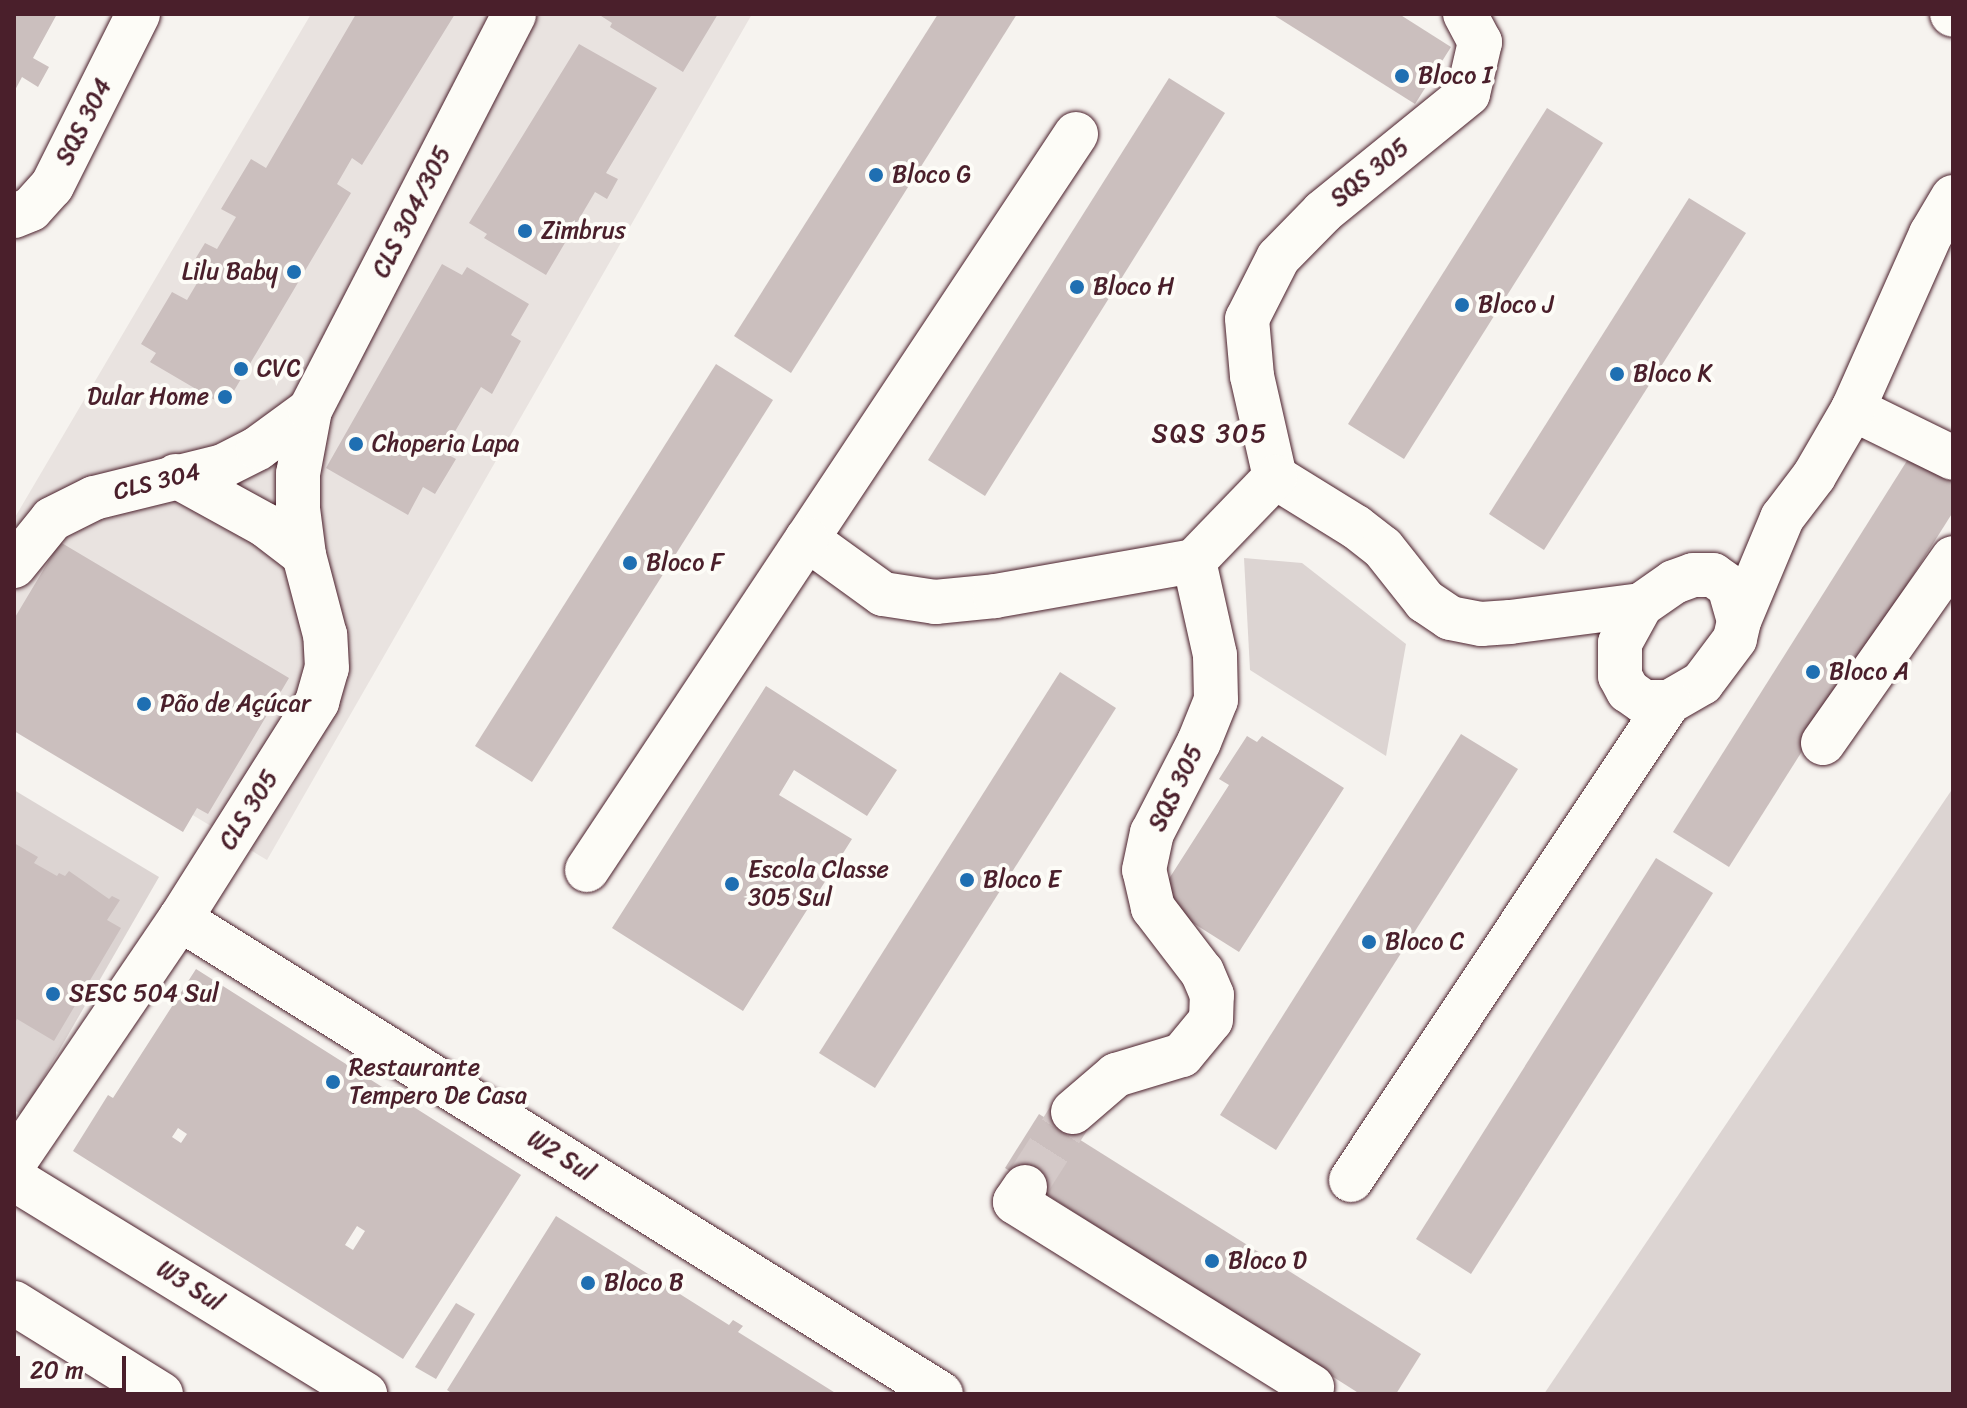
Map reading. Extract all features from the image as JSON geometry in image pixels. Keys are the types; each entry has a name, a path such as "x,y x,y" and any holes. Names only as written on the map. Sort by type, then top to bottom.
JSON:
{"street":[{"name":"SQS 304","path":"14,216 31,209 52,186 138,14"},
{"name":"CLS 304/305","path":"310,410 514,14"},
{"name":"SQS 305","path":"1275,477 1252,376 1247,319 1278,258 1323,212 1468,94 1480,42 1465,14"},
{"path":"587,870 1076,134"},
{"path":"1713,575 1782,518 1814,476 1853,409 1951,193"},
{"path":"1853,409 1953,458"},
{"name":"CLS 304","path":"14,566 52,519 94,498 223,466 258,448 310,410"},
{"name":"CLS 305","path":"14,1163 180,919 317,702 327,668 326,646 304,555 298,509 298,474 310,410"},
{"path":"176,476 265,525 304,555"},
{"path":"807,539 883,594 935,602 995,596 1194,561 1275,477 1356,527 1383,548 1425,601 1450,618 1481,624 1641,605"},
{"path":"1351,1180 1669,702 1702,683 1715,670 1735,639 1739,621 1782,518"},
{"path":"1823,743 1953,558"},
{"name":"SQS 305","path":"1073,1112 1116,1075 1182,1055 1211,1020 1212,995 1202,972 1153,908 1144,870 1152,833 1199,742 1216,700 1215,655 1194,561"},
{"path":"1615,785 1623,678 1620,643 1641,605 1674,582 1693,575 1713,575 1729,586 1739,621"},
{"path":"1510,622 1569,635 1623,678 1644,702 1669,702"},
{"name":"W2 Sul","path":"180,919 941,1394"},
{"name":"W3 Sul","path":"14,1179 365,1394"},
{"path":"1025,1187 1015,1202 1312,1387"},
{"path":"14,1303 161,1394"}],"shaded area":[{"path":"311,14 752,14 267,860 14,707 14,519"},
{"path":"1244,558 1302,563 1406,644 1386,756 1250,670"},
{"path":"1953,788 1953,1394 1544,1394"},
{"name":"SESC 504 Sul","path":"14,790 159,877 22,1115 14,1110"}],"building":[{"path":"14,14 57,14 33,58 49,67 38,87 22,77 14,92"},
{"path":"356,14 455,14 362,165 352,158 337,184 351,193 225,406 150,362 156,353 141,344 172,292 187,300 206,268 194,261 205,243 217,249 236,217 221,209 251,159 266,168"},
{"path":"598,14 718,14 683,72 610,27 612,23"},
{"name":"Bloco G","path":"938,14 1017,14 791,373 734,336"},
{"name":"Bloco I","path":"1272,14 1399,14 1451,47 1415,104"},
{"path":"579,44 657,88 606,173 618,179 607,199 595,192 546,275 484,238 487,234 469,223"},
{"name":"Bloco H","path":"1169,78 1225,113 985,496 928,460"},
{"name":"Bloco J","path":"1547,108 1603,143 1404,459 1348,424"},
{"name":"Bloco K","path":"1689,198 1746,233 1544,550 1489,514"},
{"path":"442,264 462,275 467,267 529,304 511,335 521,341 492,394 481,387 443,452 456,459 435,494 423,487 408,515 326,468"},
{"name":"Bloco F","path":"716,364 773,400 532,782 475,746"},
{"name":"Bloco A","path":"1915,448 1953,472 1953,512 1729,867 1673,832"},
{"name":"Pão de Açúcar","path":"60,542 289,678 208,814 197,808 183,832 14,731 14,619"},
{"name":"Bloco E","path":"1060,672 1116,708 875,1088 819,1053"},
{"name":"Escola Classe 305 Sul","path":"766,686 897,770 867,816 794,770 779,795 852,839 743,1011 612,928"},
{"name":"Bloco C","path":"1461,734 1518,769 1276,1150 1220,1115"},
{"path":"1247,736 1257,742 1262,736 1344,788 1239,952 1193,923 1185,934 1156,899 1229,785 1219,779"},
{"path":"14,843 38,857 34,863 57,876 59,873 65,876 69,871 109,899 112,896 120,900 107,920 121,928 54,1041 17,1019 14,1025"},
{"path":"1656,858 1713,893 1471,1274 1416,1239"},
{"path":"196,969 521,1175 403,1359 73,1151 108,1095 113,1098","holes":["178,1128 187,1134 181,1143 172,1137","357,1226 365,1231 353,1250 345,1245"]},
{"name":"Bloco D","path":"1039,1114 1421,1354 1396,1394 1360,1394 1005,1168"},
{"name":"Bloco B","path":"556,1216 729,1325 733,1320 743,1326 738,1332 837,1394 453,1394 447,1390"},
{"path":"456,1303 475,1314 436,1379 415,1367"}],"tunnel":[{"path":"1025,1187 1073,1112"}],"place":[{"name":"Bloco I","path":"1402,76"},
{"name":"Bloco G","path":"876,175"},
{"name":"Zimbrus","path":"525,231"},
{"name":"Lilu Baby","path":"294,272"},
{"name":"Bloco H","path":"1077,287"},
{"name":"Bloco J","path":"1462,305"},
{"name":"CVC","path":"241,369"},
{"name":"Bloco K","path":"1617,374"},
{"name":"Dular Home","path":"225,397"},
{"name":"Choperia Lapa","path":"356,444"},
{"name":"Bloco F","path":"630,563"},
{"name":"Bloco A","path":"1813,672"},
{"name":"Pão de Açúcar","path":"144,704"},
{"name":"Bloco E","path":"967,880"},
{"name":"Escola Classe 305 Sul","path":"732,884"},
{"name":"Bloco C","path":"1369,942"},
{"name":"SESC 504 Sul","path":"53,994"},
{"name":"Restaurante Tempero De Casa","path":"333,1082"},
{"name":"Bloco D","path":"1212,1261"},
{"name":"Bloco B","path":"588,1283"}],"district":[{"name":"SQS 305","path":"1210,434"}]}
